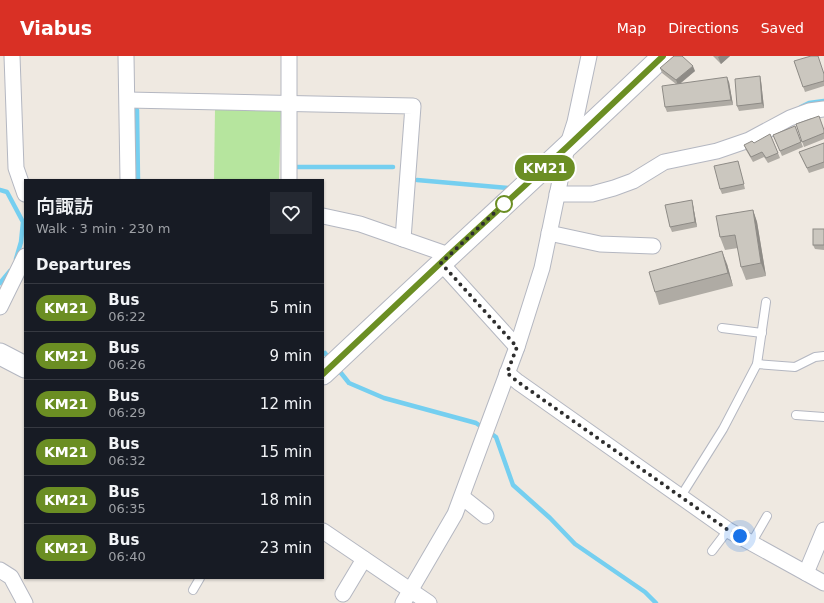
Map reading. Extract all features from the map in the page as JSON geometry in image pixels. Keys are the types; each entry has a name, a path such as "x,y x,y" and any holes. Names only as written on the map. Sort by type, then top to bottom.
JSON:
{"main road":[{"path":"326,372 663,56"},
{"path":"0,354 24,366"}],"street":[{"path":"12,56 16,168 24,191"},
{"path":"126,56 128,100 128,179"},
{"path":"289,56 289,179"},
{"path":"403,603 455,514 517,347 542,268 567,147 575,122 589,56"},
{"path":"128,100 413,106 403,239"},
{"path":"557,194 592,194 614,188 633,180 664,162 717,151 749,140 790,118 808,111 824,109"},
{"path":"324,216 360,224 403,239 445,259 517,347"},
{"path":"549,233 600,244 653,246"},
{"path":"0,307 24,258"},
{"path":"507,373 728,530 824,583"},
{"path":"462,497 486,516"},
{"path":"806,574 824,530"},
{"path":"324,532 429,603"},
{"path":"343,594 364,559"},
{"path":"0,570 11,577 25,603"}],"lane":[{"path":"681,496 723,429 757,364 766,302"},
{"path":"722,328 762,333"},
{"path":"757,364 795,366 815,357 824,356"},
{"path":"796,415 824,417"},
{"path":"752,542 767,516"},
{"path":"712,551 728,530"},
{"path":"193,590 199,579"}],"green space":[{"path":"215,109 281,109 279,179 214,179"}],"building":[{"path":"674,56 682,56 693,66 676,80 660,68"},
{"path":"811,56 818,56 824,74 824,81 803,87 794,61"},
{"path":"760,76 762,103 737,106 735,79"},
{"path":"727,77 731,100 665,107 662,86"},
{"path":"819,116 824,133 802,142 796,124"},
{"path":"795,126 801,142 780,151 773,135"},
{"path":"770,134 778,153 766,158 762,152 751,157 744,145 752,141 754,143"},
{"path":"824,143 824,162 807,168 799,152"},
{"path":"738,161 744,184 720,189 714,166"},
{"path":"692,200 695,222 670,227 665,205"},
{"path":"753,210 761,263 741,267 735,235 720,237 716,216"},
{"path":"813,229 824,229 824,245 813,245"},
{"path":"722,251 728,273 655,292 649,272"}],"waterway":[{"path":"801,107 809,103 824,101"},
{"path":"137,110 138,179"},
{"path":"291,167 393,167"},
{"path":"417,180 508,188"},
{"path":"0,190 7,192 23,222 21,242 16,259"},
{"path":"0,283 10,271"},
{"path":"325,353 331,361"},
{"path":"337,368 349,383 384,398 476,423 496,437 513,485 550,518 575,544 645,592 656,603"}],"bus line":[{"name":"KM21","path":"324,373 663,56"}],"route":[{"path":"504,204 441,263 517,347 507,373 728,530 740,536"}]}
